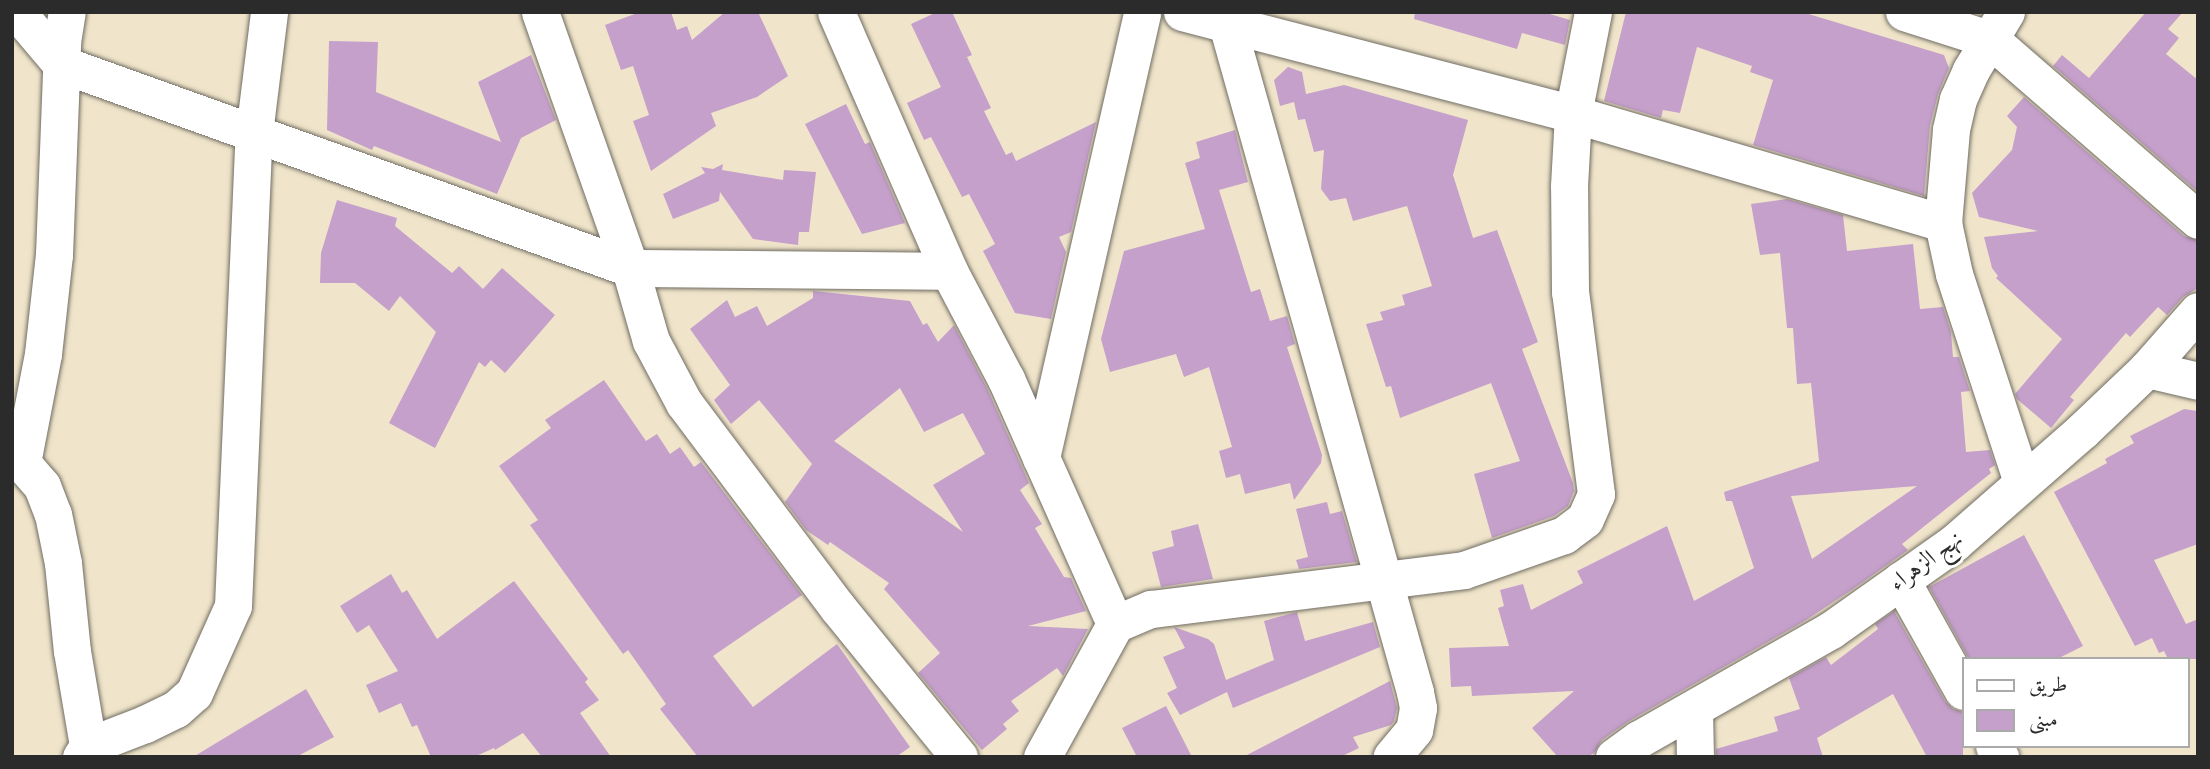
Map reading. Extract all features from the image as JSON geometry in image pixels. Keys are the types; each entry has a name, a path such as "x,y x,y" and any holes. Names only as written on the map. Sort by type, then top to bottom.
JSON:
{"street":[{"path":"17,12 61,64 630,268 949,271"},
{"path":"67,12 61,64 54,255 43,354 17,461 42,486 53,514 87,753 176,709 194,693 233,606 254,133 270,12"},
{"path":"540,12 630,268 650,341 684,403 838,608 959,757"},
{"path":"836,12 949,271 1006,379 1115,624"},
{"path":"1041,458 1142,12"},
{"path":"1182,12 1573,114 1943,222"},
{"path":"1042,757 1115,624 1151,609 1464,570 1576,527 1592,508 1596,494 1570,292 1569,186 1573,114 1593,12"},
{"path":"1904,12 1998,26 2198,220"},
{"path":"1227,24 1386,580 1418,708 1414,730 1391,757"},
{"path":"1998,26 1971,70 1956,109 1951,130 1943,222 1954,274 2022,482"},
{"name":"نهج الزهراء","path":"1614,757 1639,739 1831,630 1954,543 2082,431 2147,369 2198,311"},
{"path":"2147,369 2198,381"},
{"path":"1901,580 1962,689"},
{"path":"1694,710 1695,757"}],"building":[{"path":"640,12 671,12 677,30 687,26 692,40 725,12 758,12 788,76 757,97 711,113 716,126 651,171 633,121 649,115 633,66 621,70 605,25"},
{"path":"937,12 952,12 972,55 967,57 991,108 984,111 1006,155 1012,152 1016,161 1096,122 1071,232 1059,237 1066,252 1051,319 1015,313 983,251 995,244 969,194 962,197 931,137 924,140 907,103 941,87 911,24"},
{"path":"1415,12 1543,12 1570,20 1565,45 1522,33 1517,49 1414,19"},
{"path":"1626,12 1802,12 1944,55 1949,68 1938,94 1930,126 1924,196 1753,145 1773,80 1750,72 1752,66 1697,47 1680,113 1663,110 1661,118 1604,101"},
{"path":"2146,12 2183,12 2168,29 2179,38 2166,54 2198,80 2198,192 2053,66 2062,55 2089,78"},
{"path":"329,41 378,42 376,92 501,142 478,82 531,55 556,120 521,138 497,194 374,146 372,150 327,130"},
{"path":"1288,67 1302,72 1306,94 1344,85 1468,120 1453,175 1473,238 1497,230 1538,342 1522,349 1574,491 1568,506 1554,516 1492,538 1474,474 1520,461 1491,383 1400,418 1391,386 1386,387 1366,324 1383,320 1380,312 1405,305 1402,295 1432,286 1407,206 1353,221 1346,198 1330,201 1321,189 1324,150 1314,152 1305,119 1298,120 1294,102 1280,106 1274,80"},
{"path":"2024,97 2184,236 2198,240 2198,288 2183,297 2167,315 2158,307 2130,337 2126,333 2070,397 2074,400 2051,428 2017,399 2015,394 2062,339 1996,278 1998,276 1992,268 1984,237 2038,231 1979,217 1972,193 2012,150 2017,127 2007,116"},
{"path":"846,104 865,144 870,142 905,223 862,234 805,124"},
{"path":"1235,130 1248,182 1219,190 1251,292 1260,289 1270,321 1287,316 1295,344 1287,347 1322,455 1321,463 1294,500 1290,483 1245,494 1240,474 1226,478 1219,451 1232,447 1209,367 1184,377 1176,354 1110,372 1101,339 1124,251 1205,229 1185,163 1200,158 1196,142"},
{"path":"723,164 722,170 783,180 784,170 816,172 809,232 799,232 798,245 753,239 720,192 719,201 673,219 663,194 705,173 701,167 713,169"},
{"path":"1787,199 1843,215 1847,251 1913,244 1920,309 1943,307 1951,332 1953,357 1959,357 1970,391 1961,392 1966,452 1990,450 1995,465 1989,469 1991,473 1902,544 1908,550 1853,589 1803,622 1629,721 1602,740 1594,753 1587,757 1558,757 1532,728 1574,691 1472,696 1471,686 1451,687 1449,648 1509,646 1498,608 1504,606 1500,590 1523,584 1531,610 1583,583 1577,571 1667,526 1694,601 1754,568 1732,501 1726,501 1724,492 1819,461 1811,383 1797,384 1793,328 1787,328 1780,253 1760,255 1751,204","holes":["1917,486 1812,559 1791,496"]},
{"path":"337,200 397,218 395,226 452,273 459,266 483,289 502,268 555,315 505,373 491,360 485,367 479,362 435,448 389,423 436,332 400,296 389,311 355,283 320,283 321,253"},
{"path":"813,291 910,301 923,325 927,323 938,342 954,325 987,388 1029,483 1020,490 1042,524 1035,528 1064,577 1071,578 1086,611 1028,626 1088,629 1063,676 1057,668 1011,701 1019,711 1003,724 1007,729 982,750 918,673 940,653 884,589 889,583 830,542 828,545 806,530 785,502 812,464 759,400 731,424 714,400 730,385 690,329 727,300 735,317 757,306 767,326 813,298","holes":["900,388 924,432 963,413 985,454 933,485 963,532 834,441"]},
{"path":"604,380 646,441 657,434 670,454 680,447 694,467 701,462 802,595 713,656 753,707 837,644 910,747 896,757 698,757 660,709 666,704 628,650 623,654 530,525 538,520 499,466 551,428 545,420"},
{"path":"2184,409 2198,411 2198,544 2154,560 2186,624 2198,619 2198,659 2167,657 2164,651 2159,653 2152,638 2135,646 2054,492 2107,463 2105,459 2134,443 2130,436"},
{"path":"1327,502 1330,514 1342,511 1357,562 1299,569 1296,560 1308,557 1296,509"},
{"path":"1198,524 1213,579 1161,587 1152,552 1174,546 1171,531"},
{"path":"2024,535 2083,646 2061,657 1968,657 1929,587"},
{"path":"391,574 402,593 407,590 437,639 514,581 588,679 585,682 599,700 580,713 611,757 542,757 523,733 495,750 494,748 474,757 431,757 417,725 412,727 401,703 379,713 366,685 398,671 369,625 357,633 340,606"},
{"path":"1894,611 1945,701 1953,709 1962,712 1963,757 1927,757 1893,694 1817,738 1823,757 1716,757 1716,749 1778,731 1774,717 1800,709 1789,678 1826,657 1831,665 1878,629 1875,624"},
{"path":"1297,612 1305,641 1373,622 1380,647 1233,708 1227,692 1180,715 1167,693 1177,688 1163,657 1185,648 1174,627 1208,639 1214,644 1226,680 1274,660 1264,621"},
{"path":"1390,681 1397,708 1394,721 1391,725 1353,737 1359,748 1340,757 1243,757"},
{"path":"306,689 334,737 296,757 193,757"},
{"path":"1166,706 1192,757 1137,757 1122,728"}]}
